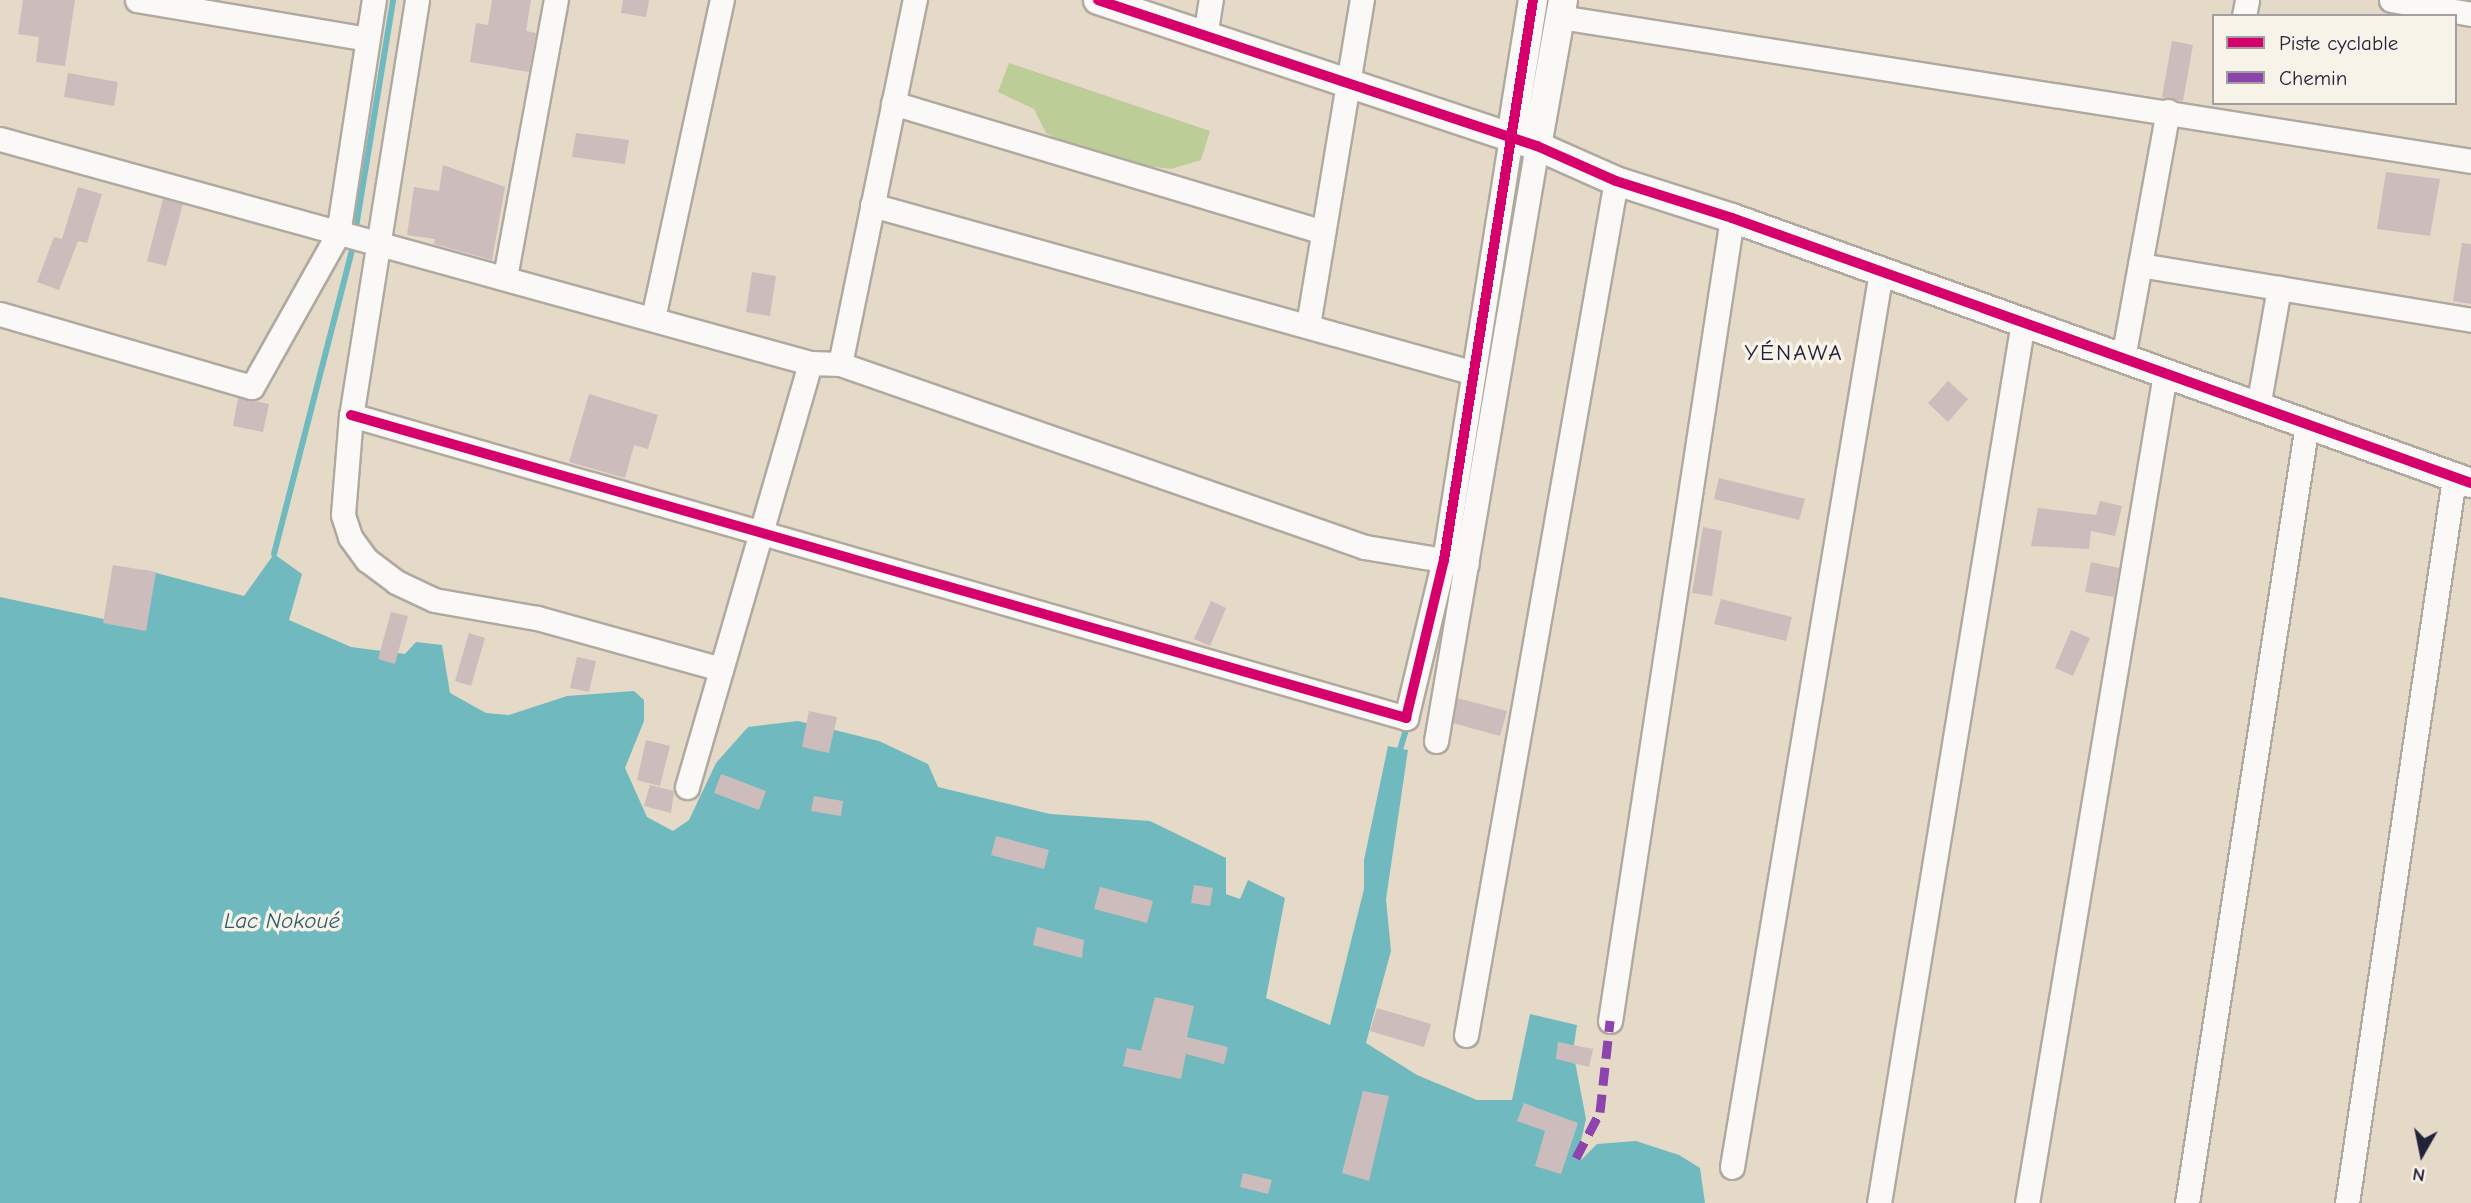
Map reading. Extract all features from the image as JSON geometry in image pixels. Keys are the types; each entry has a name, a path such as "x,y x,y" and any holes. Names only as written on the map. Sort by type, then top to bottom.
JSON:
{"street":[{"path":"137,0 367,39"},
{"path":"0,314 252,387 338,234 374,0"},
{"path":"417,0 376,243 351,415 343,515 350,537 367,560 396,582 434,600 537,618 721,669"},
{"path":"505,277 556,0"},
{"path":"653,318 722,0"},
{"path":"840,364 915,0"},
{"path":"1098,0 1525,142 1616,181 1732,218 2463,480 2347,1203"},
{"path":"1205,36 1211,0"},
{"path":"1308,326 1362,0"},
{"path":"351,415 761,530 1406,718 1455,562 1525,142 1533,0"},
{"path":"2391,0 2471,14"},
{"path":"1436,741 1471,372 1525,142 1561,8 2168,111 2230,113 2471,161"},
{"path":"893,103 1324,232"},
{"path":"2123,358 2168,111"},
{"path":"0,139 810,363 840,364 1365,548 1455,562"},
{"path":"1466,1035 1616,181"},
{"path":"872,205 1471,372"},
{"path":"1610,1021 1732,218"},
{"path":"2140,265 2471,320"},
{"path":"1732,1167 1881,272"},
{"path":"2259,407 2279,288"},
{"path":"1879,1203 2022,322"},
{"path":"687,787 810,363"},
{"path":"2027,1203 2165,373"},
{"path":"2187,1203 2307,425"}],"green space":[{"path":"1009,63 1210,131 1201,160 1171,169 1139,165 1046,133 1034,109 998,92"}],"water":[{"name":"Lac Nokoué","path":"274,554 302,574 289,620 351,647 405,654 416,642 442,645 450,693 486,713 509,715 567,696 634,691 644,700 644,721 625,768 647,817 673,831 689,820 716,763 748,727 798,721 879,741 928,764 938,787 1050,814 1150,821 1226,858 1226,894 1240,899 1248,880 1285,898 1266,998 1330,1025 1364,889 1364,860 1388,746 1408,750 1386,899 1391,951 1366,1043 1417,1075 1477,1100 1512,1100 1530,1014 1577,1025 1573,1051 1586,1119 1577,1158 1581,1160 1597,1144 1636,1141 1679,1155 1700,1168 1705,1203 0,1203 0,597 132,625 145,570 244,596"}],"building":[{"path":"23,0 75,0 65,66 36,62 39,37 18,34"},
{"path":"492,0 531,0 526,31 536,33 529,72 470,62 476,23 488,25"},
{"path":"623,0 649,0 646,17 621,13"},
{"path":"2172,41 2193,45 2183,101 2162,97"},
{"path":"68,73 118,82 114,106 64,97"},
{"path":"576,133 629,140 625,164 572,157"},
{"path":"443,165 505,187 492,260 434,244 435,239 407,235 414,187 439,191"},
{"path":"2386,172 2440,179 2430,236 2377,229"},
{"path":"78,187 102,194 87,243 78,241 59,290 37,282 54,237 62,239"},
{"path":"163,199 183,204 166,266 147,261"},
{"path":"2462,243 2471,244 2471,304 2453,301"},
{"path":"752,272 776,276 770,316 746,312"},
{"path":"1948,381 1968,399 1948,422 1928,403"},
{"path":"589,394 658,415 648,449 634,445 625,478 569,462"},
{"path":"238,398 269,404 263,432 233,426"},
{"path":"1719,478 1805,499 1799,520 1714,499"},
{"path":"2100,501 2122,506 2115,536 2091,531 2089,549 2031,546 2038,508 2096,515"},
{"path":"1703,527 1722,531 1712,596 1692,593"},
{"path":"2091,562 2119,568 2114,597 2085,592"},
{"path":"113,565 156,572 146,631 103,623"},
{"path":"1721,599 1792,617 1786,641 1714,624"},
{"path":"1211,601 1226,608 1210,646 1194,639"},
{"path":"391,612 408,616 395,664 378,659"},
{"path":"2071,630 2090,638 2073,676 2055,668"},
{"path":"469,633 485,638 471,686 455,681"},
{"path":"577,657 596,661 589,692 570,688"},
{"path":"1457,698 1507,711 1500,736 1453,723"},
{"path":"809,711 837,717 829,753 802,747"},
{"path":"646,740 670,746 660,786 637,780"},
{"path":"721,774 766,791 759,810 714,793"},
{"path":"650,785 674,791 671,813 644,806"},
{"path":"814,796 843,801 841,816 811,811"},
{"path":"996,836 1049,850 1044,869 991,855"},
{"path":"1194,885 1213,888 1210,906 1191,903"},
{"path":"1100,887 1153,901 1147,923 1094,909"},
{"path":"1037,927 1084,940 1082,958 1033,945"},
{"path":"1155,997 1194,1006 1187,1037 1228,1047 1224,1064 1186,1054 1181,1079 1123,1066 1127,1048 1141,1051"},
{"path":"1377,1008 1431,1024 1424,1047 1370,1031"},
{"path":"1558,1042 1593,1049 1589,1067 1556,1059"},
{"path":"1363,1091 1389,1096 1369,1181 1342,1173"},
{"path":"1524,1103 1578,1123 1561,1174 1535,1166 1545,1131 1517,1121"},
{"path":"1243,1173 1272,1180 1268,1194 1240,1187"}],"waterway":[{"path":"355,233 393,0"},
{"path":"274,554 352,251"},
{"path":"1437,636 1450,597"},
{"path":"1398,756 1408,723"}],"marked path":[{"path":"1576,1158 1600,1112 1610,1021"}],"cycle path":[{"path":"1098,0 1537,146 1616,181 1732,218 2471,483"},
{"path":"351,415 1406,718 1444,560 1533,0"}],"district":[{"name":"YÉNAWA","path":"1794,353"}]}
